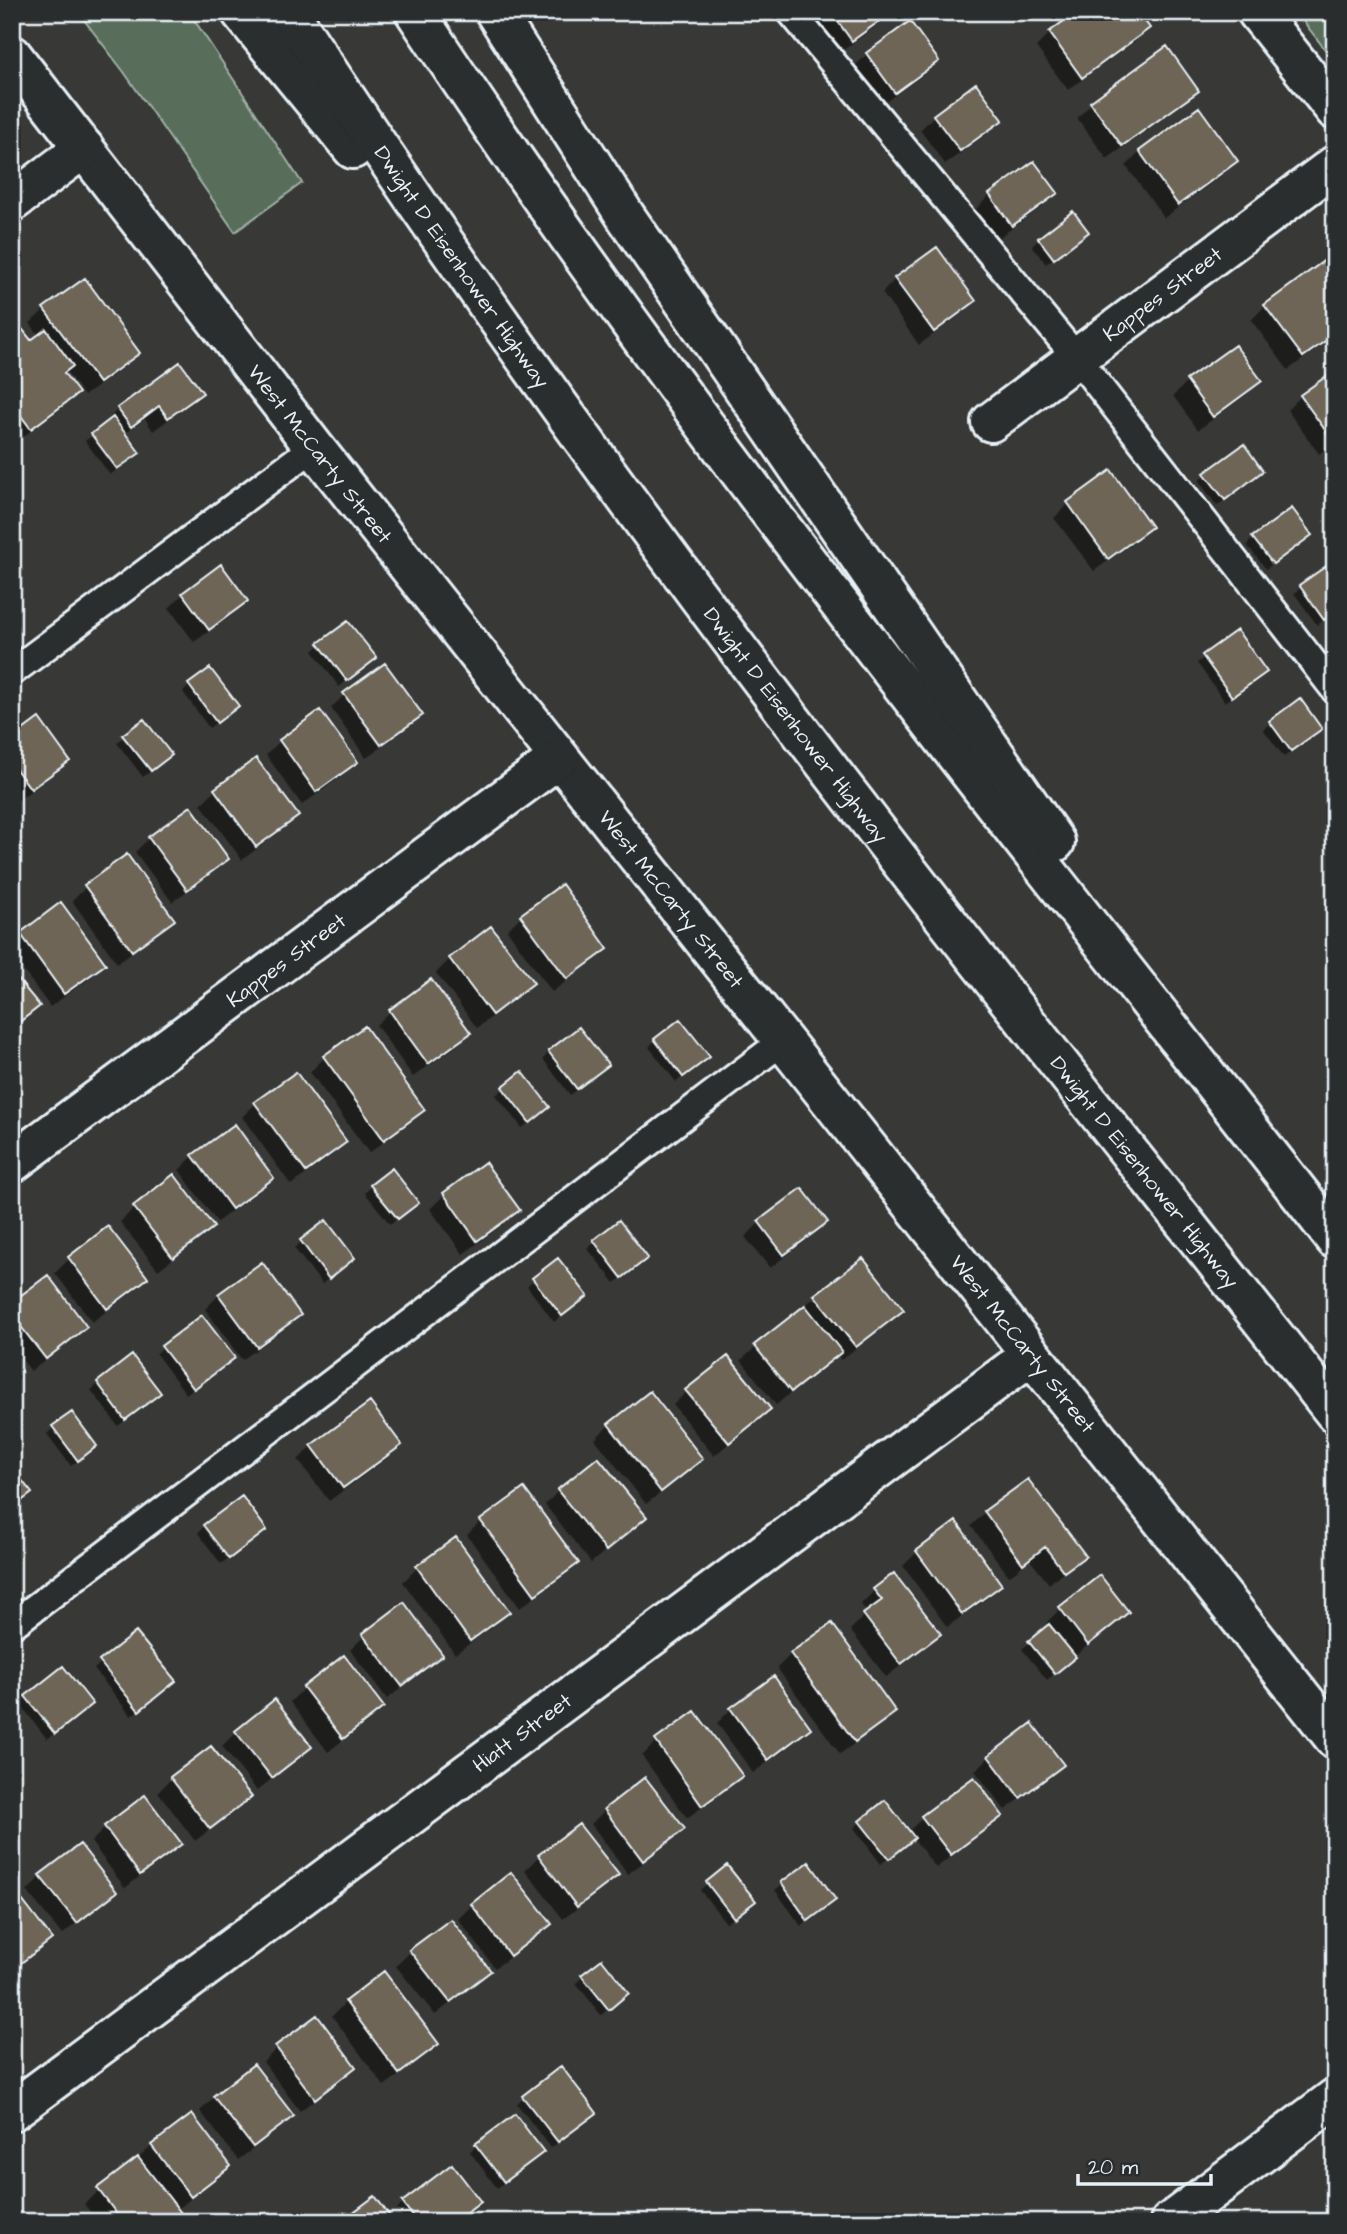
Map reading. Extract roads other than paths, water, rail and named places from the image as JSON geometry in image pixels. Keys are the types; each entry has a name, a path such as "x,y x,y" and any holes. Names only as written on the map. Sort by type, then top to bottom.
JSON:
{"main road":[{"path":"241,12 527,362"},
{"name":"Dwight D Eisenhower Highway","path":"289,12 338,88 527,362 850,797 1335,1413"},
{"path":"415,12 601,286 783,533 1335,1239"},
{"path":"495,12 626,217 1274,1161"},
{"path":"1257,12 1335,110"},
{"name":"West McCarty Street","path":"12,55 314,447 1335,1740"},
{"path":"12,202 84,148"},
{"name":"Kappes Street","path":"991,422 1335,166"},
{"name":"Kappes Street","path":"12,1163 559,758"},
{"name":"Hiatt Street","path":"12,2111 1031,1355"},
{"path":"1179,2219 1335,2098"}],"lane":[{"path":"791,12 1077,358 1335,690"},
{"path":"12,672 314,447"},
{"path":"12,1625 783,1041"}]}
